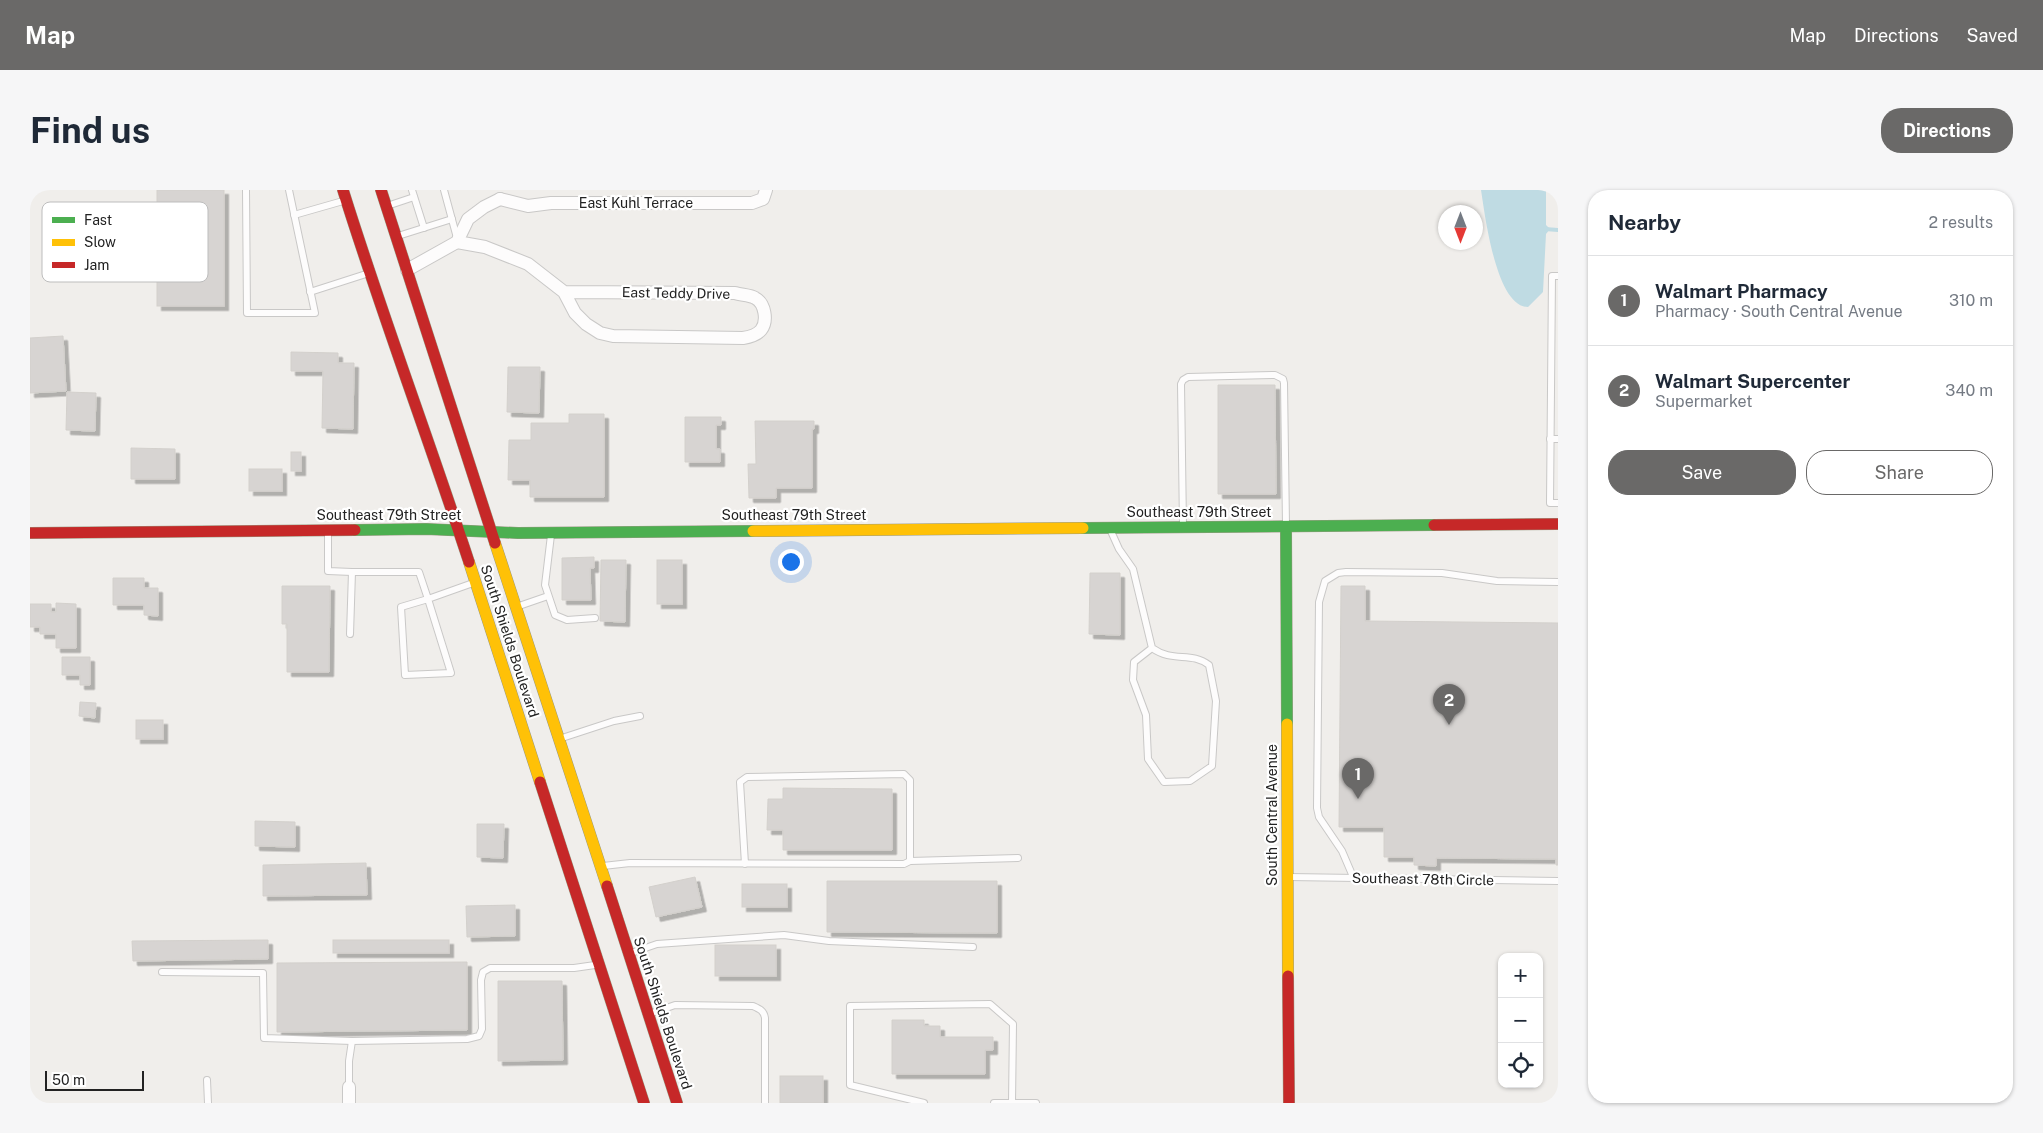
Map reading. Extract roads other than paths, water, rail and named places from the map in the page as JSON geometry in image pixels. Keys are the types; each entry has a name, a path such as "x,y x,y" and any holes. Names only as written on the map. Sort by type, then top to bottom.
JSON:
{"street":[{"name":"South Shields Boulevard","path":"381,190 628,955 632,992 648,1014 677,1103"},
{"name":"East Kuhl Terrace","path":"503,195 528,206 551,202 752,202 763,199 766,190"},
{"name":"South Shields Boulevard","path":"345,195 458,530 644,1103"},
{"path":"407,270 458,242 468,219 503,195"},
{"path":"458,242 484,247 528,264 564,292"},
{"name":"East Teddy Drive","path":"564,292 735,294 755,298 762,305 765,316 763,327 759,332 743,338 613,336 600,333 586,324 575,313 564,292"},
{"name":"Southeast 79th Street","path":"31,531 458,530 551,532 1558,524"},
{"name":"South Central Avenue","path":"1286,527 1289,1103"},
{"path":"611,1000 632,992"},
{"path":"349,1087 349,1103"}],"lane":[{"path":"246,190 247,313 315,313 289,190"},
{"path":"444,190 458,242"},
{"path":"386,207 413,194 424,228"},
{"path":"294,215 345,195"},
{"path":"396,237 452,220"},
{"path":"310,292 370,273"},
{"path":"1558,276 1552,276 1555,316 1555,376 1550,439 1550,502 1558,502"},
{"path":"1183,528 1183,380 1188,377 1275,375 1283,379 1284,383 1286,527"},
{"path":"1550,439 1558,439"},
{"path":"1550,471 1558,471"},
{"path":"1109,528 1119,549 1132,569 1152,648 1160,654 1200,658 1208,665 1216,701 1212,766 1190,781 1164,782 1148,759 1146,715 1133,680 1134,662 1152,648"},
{"path":"328,530 328,571 419,572 428,599 451,673 405,675 401,607 428,599 475,582"},
{"path":"551,532 545,585 555,615 567,620 595,618"},
{"path":"350,634 352,572"},
{"path":"1354,879 1342,851 1319,817 1317,808 1319,602 1325,581 1330,576 1346,572 1442,573 1497,581 1558,582"},
{"path":"516,607 548,596"},
{"path":"558,739 614,721 640,716"},
{"path":"745,864 740,782 747,777 904,774 910,780 910,861"},
{"path":"600,866 630,863 904,864 910,861 1018,858"},
{"name":"Southeast 78th Circle","path":"1288,877 1558,881"},
{"path":"628,955 657,944 784,935 829,940 972,947"},
{"path":"162,972 263,973 264,1038 352,1040 467,1039 479,1036 482,1029 481,980 484,972 490,968 574,968 599,964"},
{"path":"924,1103 850,1086 850,1006 990,1004 1013,1024 1012,1103"},
{"path":"648,1014 675,1005 753,1006 760,1009 765,1018 765,1103"},
{"path":"349,1087 349,1061 352,1040"},
{"path":"207,1080 208,1103"},
{"path":"994,1103 1036,1103"}],"water":[{"path":"1481,190 1546,190 1546,225 1550,229 1546,234 1543,292 1528,307 1517,303 1508,292 1500,277 1489,238"}],"waterway":[{"path":"1545,229 1558,230"}],"place":[{"name":"Walmart Supercenter","path":"1449,725"},
{"name":"Walmart Pharmacy","path":"1358,799"}]}
